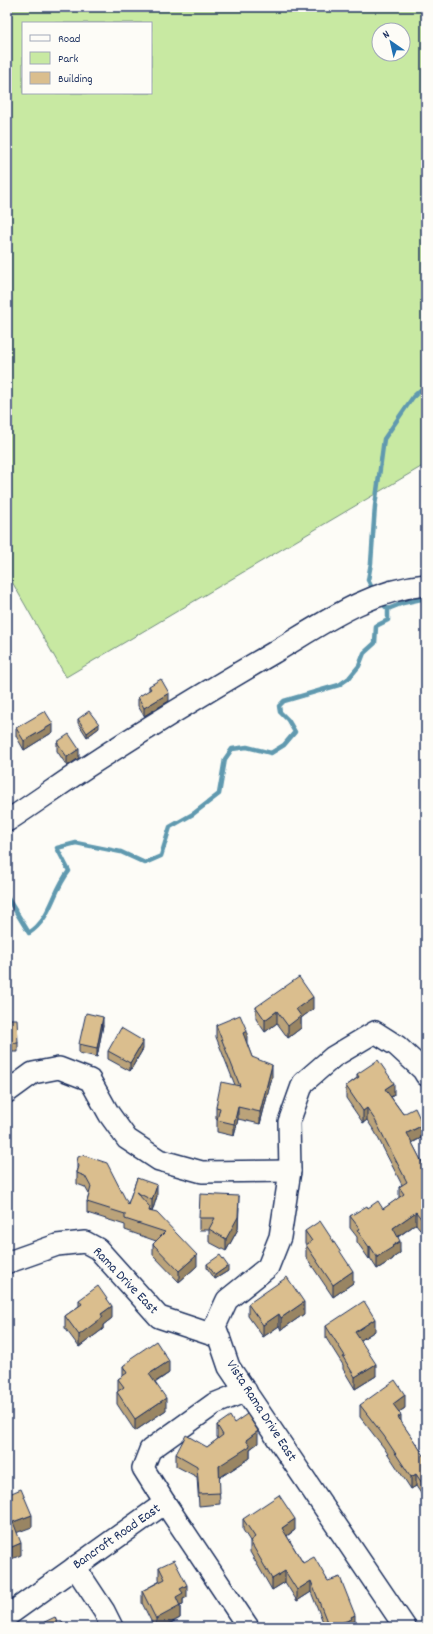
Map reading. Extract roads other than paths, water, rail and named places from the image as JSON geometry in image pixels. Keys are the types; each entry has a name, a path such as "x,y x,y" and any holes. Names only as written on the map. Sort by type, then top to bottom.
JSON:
{"street":[{"path":"7,821 38,802 88,766 189,702 354,605 408,587 426,585"},
{"name":"Vista Rama Drive East","path":"406,1627 230,1367 215,1326 227,1300 268,1267 280,1237 290,1171 289,1122 303,1082 333,1058 374,1032 397,1046 423,1070 426,1075"},
{"path":"7,1092 34,1073 59,1068 90,1080 109,1114 127,1139 159,1160 202,1172 290,1171"},
{"name":"Rama Drive East","path":"7,1261 9,1262 57,1245 84,1242 98,1249 159,1317 219,1337"},
{"path":"165,1503 143,1468 150,1450 214,1404 246,1391"},
{"name":"Bancroft Road East","path":"7,1616 165,1503 248,1627"},
{"path":"75,1567 104,1611 112,1627"}],"waterway":[{"path":"374,592 368,580 371,563 375,506 384,439 413,397 426,385"},
{"path":"388,609 403,603 426,598"},
{"path":"7,897 29,933 43,920 63,879 69,871 57,848 76,843 121,852 145,863 161,856 170,827 193,814 219,794 225,759 232,749 247,747 271,753 284,745 295,732 288,720 280,712 279,706 284,701 339,685 349,678 359,666 364,653 375,643 376,626 388,620 388,609 379,601"}]}
